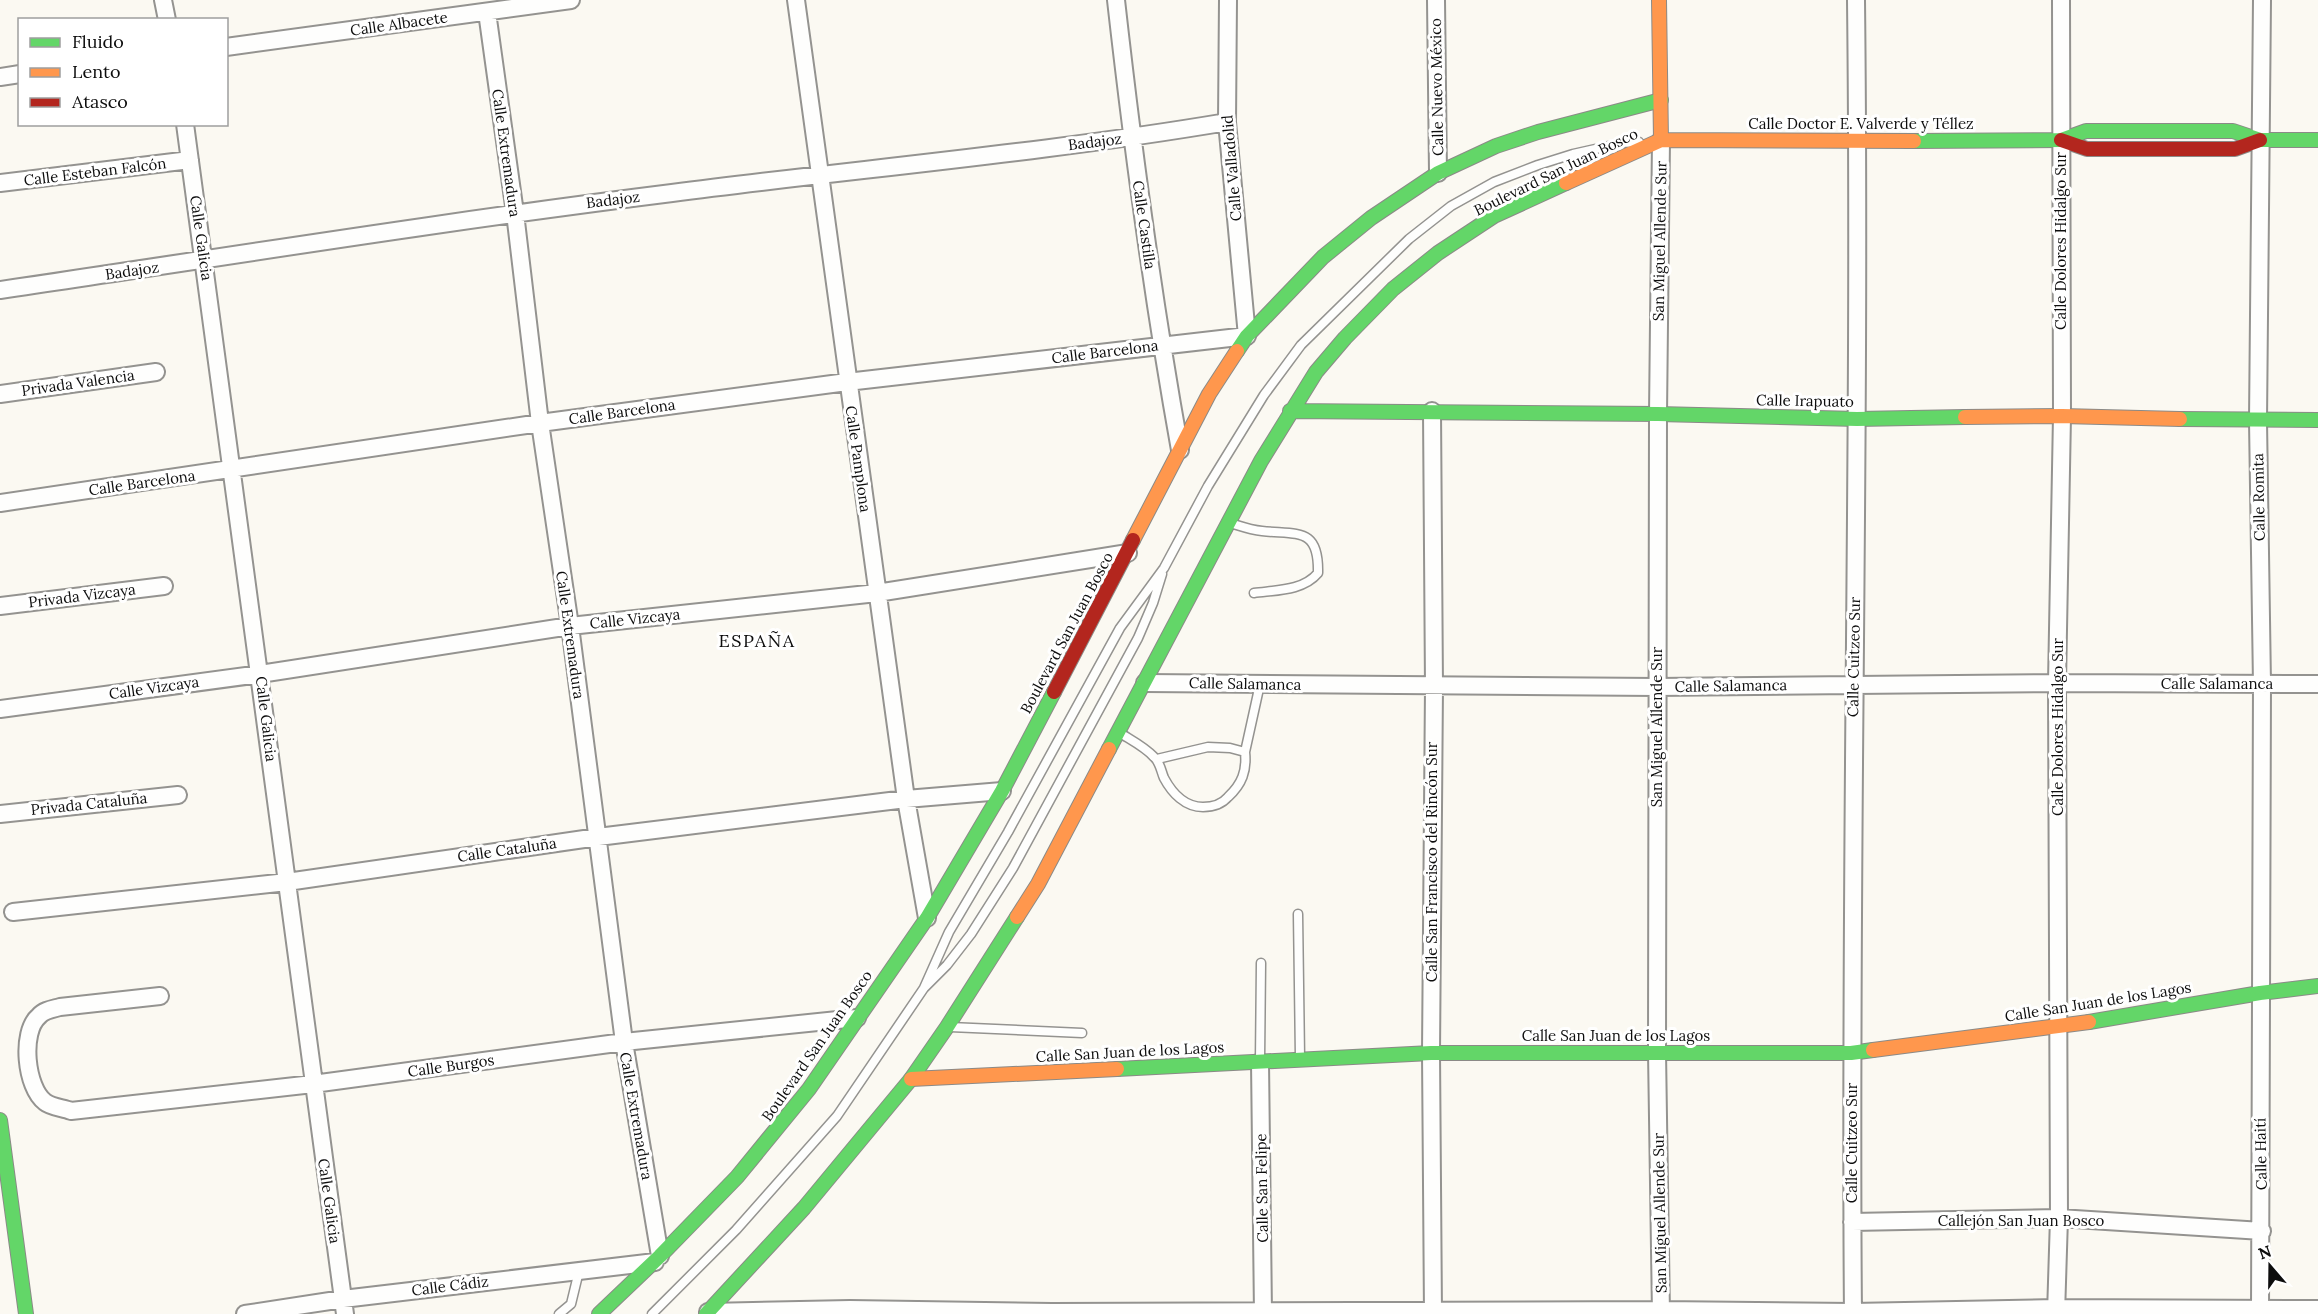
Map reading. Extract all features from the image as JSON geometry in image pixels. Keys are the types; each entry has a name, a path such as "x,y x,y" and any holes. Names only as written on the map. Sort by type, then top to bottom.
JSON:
{"street":[{"path":"163,0 167,18"},
{"name":"Calle Albacete","path":"228,47 571,0"},
{"name":"Calle Pamplona","path":"796,0 906,799 927,918"},
{"name":"Calle Castilla","path":"1116,0 1131,138 1161,345 1180,450"},
{"name":"Calle Valladolid","path":"1228,0 1227,122 1247,336"},
{"name":"Calle Nuevo México","path":"1436,0 1438,173"},
{"path":"1659,0 1661,140"},
{"name":"Calle Cuitzeo Sur","path":"1853,1313 1851,1053 1857,419 1856,0"},
{"name":"Calle Dolores Hidalgo Sur","path":"2056,1311 2059,1218 2057,683 2062,416 2061,0"},
{"name":"Calle Romita","path":"2260,993 2262,684 2258,421 2262,0"},
{"name":"Calle Extremadura","path":"487,12 624,1042 657,1259"},
{"path":"0,77 18,75"},
{"name":"Boulevard San Juan Bosco","path":"599,1314 657,1259 737,1177 778,1129 809,1089 927,918 1002,791 1209,394 1247,336 1323,257 1371,218 1438,173 1496,146 1539,132 1661,100"},
{"name":"Badajoz","path":"0,290 514,213 1131,138 1227,122"},
{"name":"Calle Galicia","path":"185,126 344,1307"},
{"name":"Boulevard San Juan Bosco","path":"707,1313 804,1208 911,1079 947,1027 1038,884 1290,411 1316,372 1345,338 1393,289 1438,253 1494,216 1661,140"},
{"name":"Calle Doctor E. Valverde y Téllez","path":"1661,140 1857,142 2061,140 2087,149 2235,149 2260,140 2318,140"},
{"name":"San Miguel Allende Sur","path":"1661,140 1657,687 1657,1052 1661,1312"},
{"name":"Calle Esteban Falcón","path":"0,183 190,160"},
{"name":"Calle Barcelona","path":"0,503 540,423 847,382 1247,336"},
{"name":"Privada Valencia","path":"0,394 156,372"},
{"name":"Calle Irapuato","path":"1290,411 1658,414 1857,419 2062,416 2258,421 2318,420"},
{"name":"Calle San Francisco del Rincón Sur","path":"1432,411 1433,1312"},
{"name":"Calle Vizcaya","path":"0,709 260,674 570,626 877,593 1128,553"},
{"name":"Privada Vizcaya","path":"0,606 164,586"},
{"name":"Calle Salamanca","path":"1145,683 1434,687 2057,683 2318,684"},
{"name":"Calle Cataluña","path":"13,912 287,882 598,837 906,799 1002,791"},
{"name":"Privada Cataluña","path":"0,814 178,795"},
{"name":"Calle San Juan de los Lagos","path":"911,1079 1431,1053 1851,1053 2057,1027 2260,993 2318,986"},
{"name":"Calle Haití","path":"2260,993 2262,1231 2260,1312"},
{"name":"Calle Burgos","path":"160,996 60,1006 38,1016 31,1027 28,1057 35,1092 46,1103 71,1111 313,1084 624,1042 857,1018"},
{"name":"Calle San Felipe","path":"1260,1062 1263,1313"},
{"path":"0,1127 26,1314"},
{"name":"Callejón San Juan Bosco","path":"1852,1222 2059,1218 2262,1231"},
{"name":"Calle Cádiz","path":"245,1314 344,1307 657,1259"},
{"path":"707,1313 2260,1312 2318,1309"}],"lane":[{"path":"652,1314 736,1230 837,1116 924,988 949,932 1008,832 1120,628 1164,568 1208,486 1264,395 1301,345 1409,238 1451,206 1494,182 1573,154 1622,143 1661,140"},
{"path":"1230,523 1260,531 1304,534 1312,540 1316,550 1318,573 1312,579 1287,589 1254,593"},
{"path":"924,988 947,965 971,934 1013,868 1138,638 1153,603 1164,568"},
{"path":"1118,732 1156,759 1165,779 1178,797 1188,805 1208,807 1223,802 1237,789 1244,776 1247,765 1245,752 1260,684"},
{"path":"1156,759 1208,747 1230,748 1245,752"},
{"path":"1298,914 1300,1060"},
{"path":"1260,1062 1261,963"},
{"path":"947,1027 1082,1033"},
{"path":"559,1314 571,1304 579,1271"}],"traffic: fast":[{"path":"1237,351 1247,336 1323,257 1371,218 1438,173 1496,146 1538,132 1661,100"},
{"path":"1914,141 2061,140 2086,131 2233,131 2260,140 2318,140"},
{"path":"1109,749 1261,461 1316,372 1345,338 1393,289 1438,253 1494,216 1566,183"},
{"path":"1290,411 1658,414 1857,419 1965,417"},
{"path":"2180,419 2318,420"},
{"path":"599,1314 660,1256 737,1177 809,1089 927,918 1002,791 1054,692"},
{"path":"706,1314 804,1208 911,1079 1017,917"},
{"path":"2089,1022 2260,993 2318,986"},
{"path":"1117,1069 1431,1053 1851,1053 1873,1050"},
{"path":"0,1120 26,1314"}],"traffic: slow":[{"path":"1659,0 1661,140"},
{"path":"1566,183 1661,140 1914,141"},
{"path":"1133,540 1209,394 1237,351"},
{"path":"1965,417 2062,416 2180,419"},
{"path":"1017,917 1038,884 1109,749"},
{"path":"1873,1050 2089,1022"},
{"path":"911,1079 1117,1069"}],"traffic: jam":[{"path":"2061,140 2087,149 2235,149 2260,140"},
{"path":"1054,692 1133,540"}],"district":[{"name":"ESPAÑA","path":"757,641"}]}
